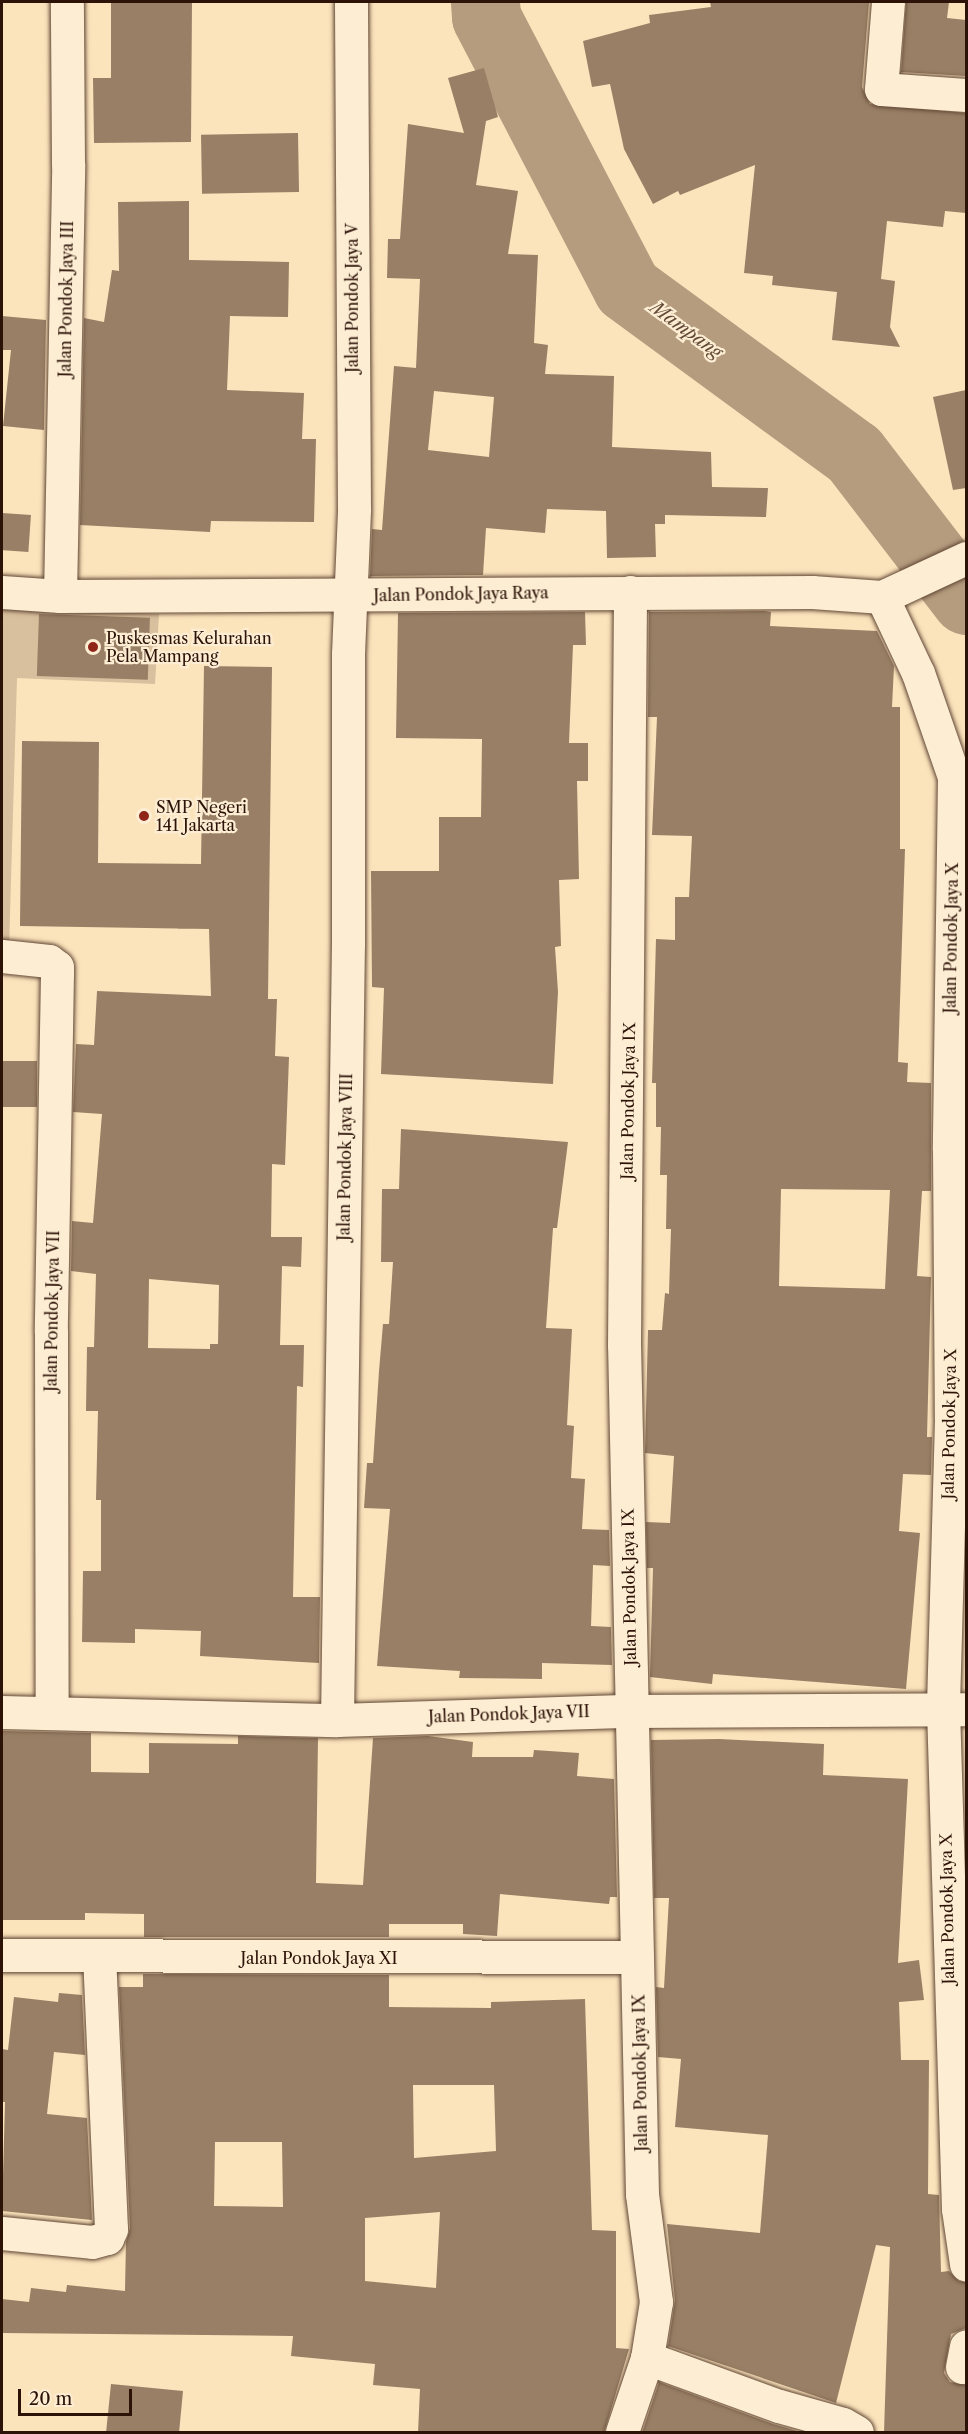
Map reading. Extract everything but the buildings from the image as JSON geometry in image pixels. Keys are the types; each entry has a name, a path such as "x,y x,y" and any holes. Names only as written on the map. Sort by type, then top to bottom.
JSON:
{"street":[{"name":"Jalan Pondok Jaya III","path":"60,596 68,164 67,2"},
{"name":"Jalan Pondok Jaya V","path":"351,2 354,509 351,595"},
{"path":"888,2 881,89 966,94"},
{"name":"Jalan Pondok Jaya Raya","path":"2,592 60,596 812,592 882,597 917,583 966,558"},
{"name":"Jalan Pondok Jaya IX","path":"622,2433 646,2358 656,2302 642,2194 624,1345 630,592"},
{"name":"Jalan Pondok Jaya VIII","path":"337,1720 351,595"},
{"name":"Jalan Pondok Jaya X","path":"882,597 918,673 954,777 949,1137 957,2198 966,2264"},
{"name":"Jalan Pondok Jaya VII","path":"2,956 49,961 57,967 51,1332 52,1713"},
{"name":"Jalan Pondok Jaya VII","path":"2,1712 337,1720 631,1711 955,1708"},
{"name":"Jalan Pondok Jaya XI","path":"2,1955 637,1957"},
{"path":"2,2233 92,2242 107,2238 111,2229 99,1957"},
{"path":"646,2358 779,2406 843,2424 857,2433"}],"shaded area":[{"path":"2,605 159,614 155,684 17,678 9,948 2,948"}],"waterway":[{"name":"Mampang","path":"485,2 486,17 627,288 854,454 966,600"}],"place":[{"name":"Puskesmas Kelurahan Pela Mampang","path":"93,647"},
{"name":"SMP Negeri 141 Jakarta","path":"144,816"}]}
